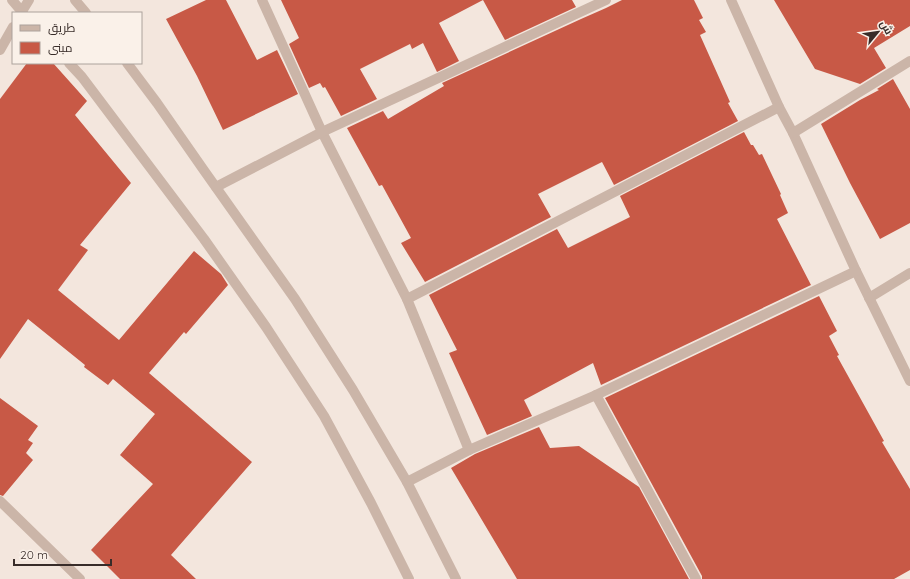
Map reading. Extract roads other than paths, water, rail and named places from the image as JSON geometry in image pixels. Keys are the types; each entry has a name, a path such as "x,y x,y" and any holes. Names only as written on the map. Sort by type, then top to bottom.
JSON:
{"street":[{"path":"12,0 21,12"},
{"path":"23,12 29,0"},
{"path":"75,0 85,12"},
{"path":"262,0 322,132 407,299 469,450"},
{"path":"216,187 322,132 606,0"},
{"path":"731,0 778,107 792,133 856,272 910,382"},
{"path":"0,50 12,29"},
{"path":"792,133 910,61"},
{"path":"70,64 82,77 204,239 270,334 324,416 371,503 409,579"},
{"path":"128,64 157,103 295,299 353,390 407,482 456,579"},
{"path":"407,299 778,107"},
{"path":"407,482 469,450 596,395 856,272"},
{"path":"869,298 910,273"},
{"path":"596,395 696,579"},
{"path":"0,501 80,579"}]}
